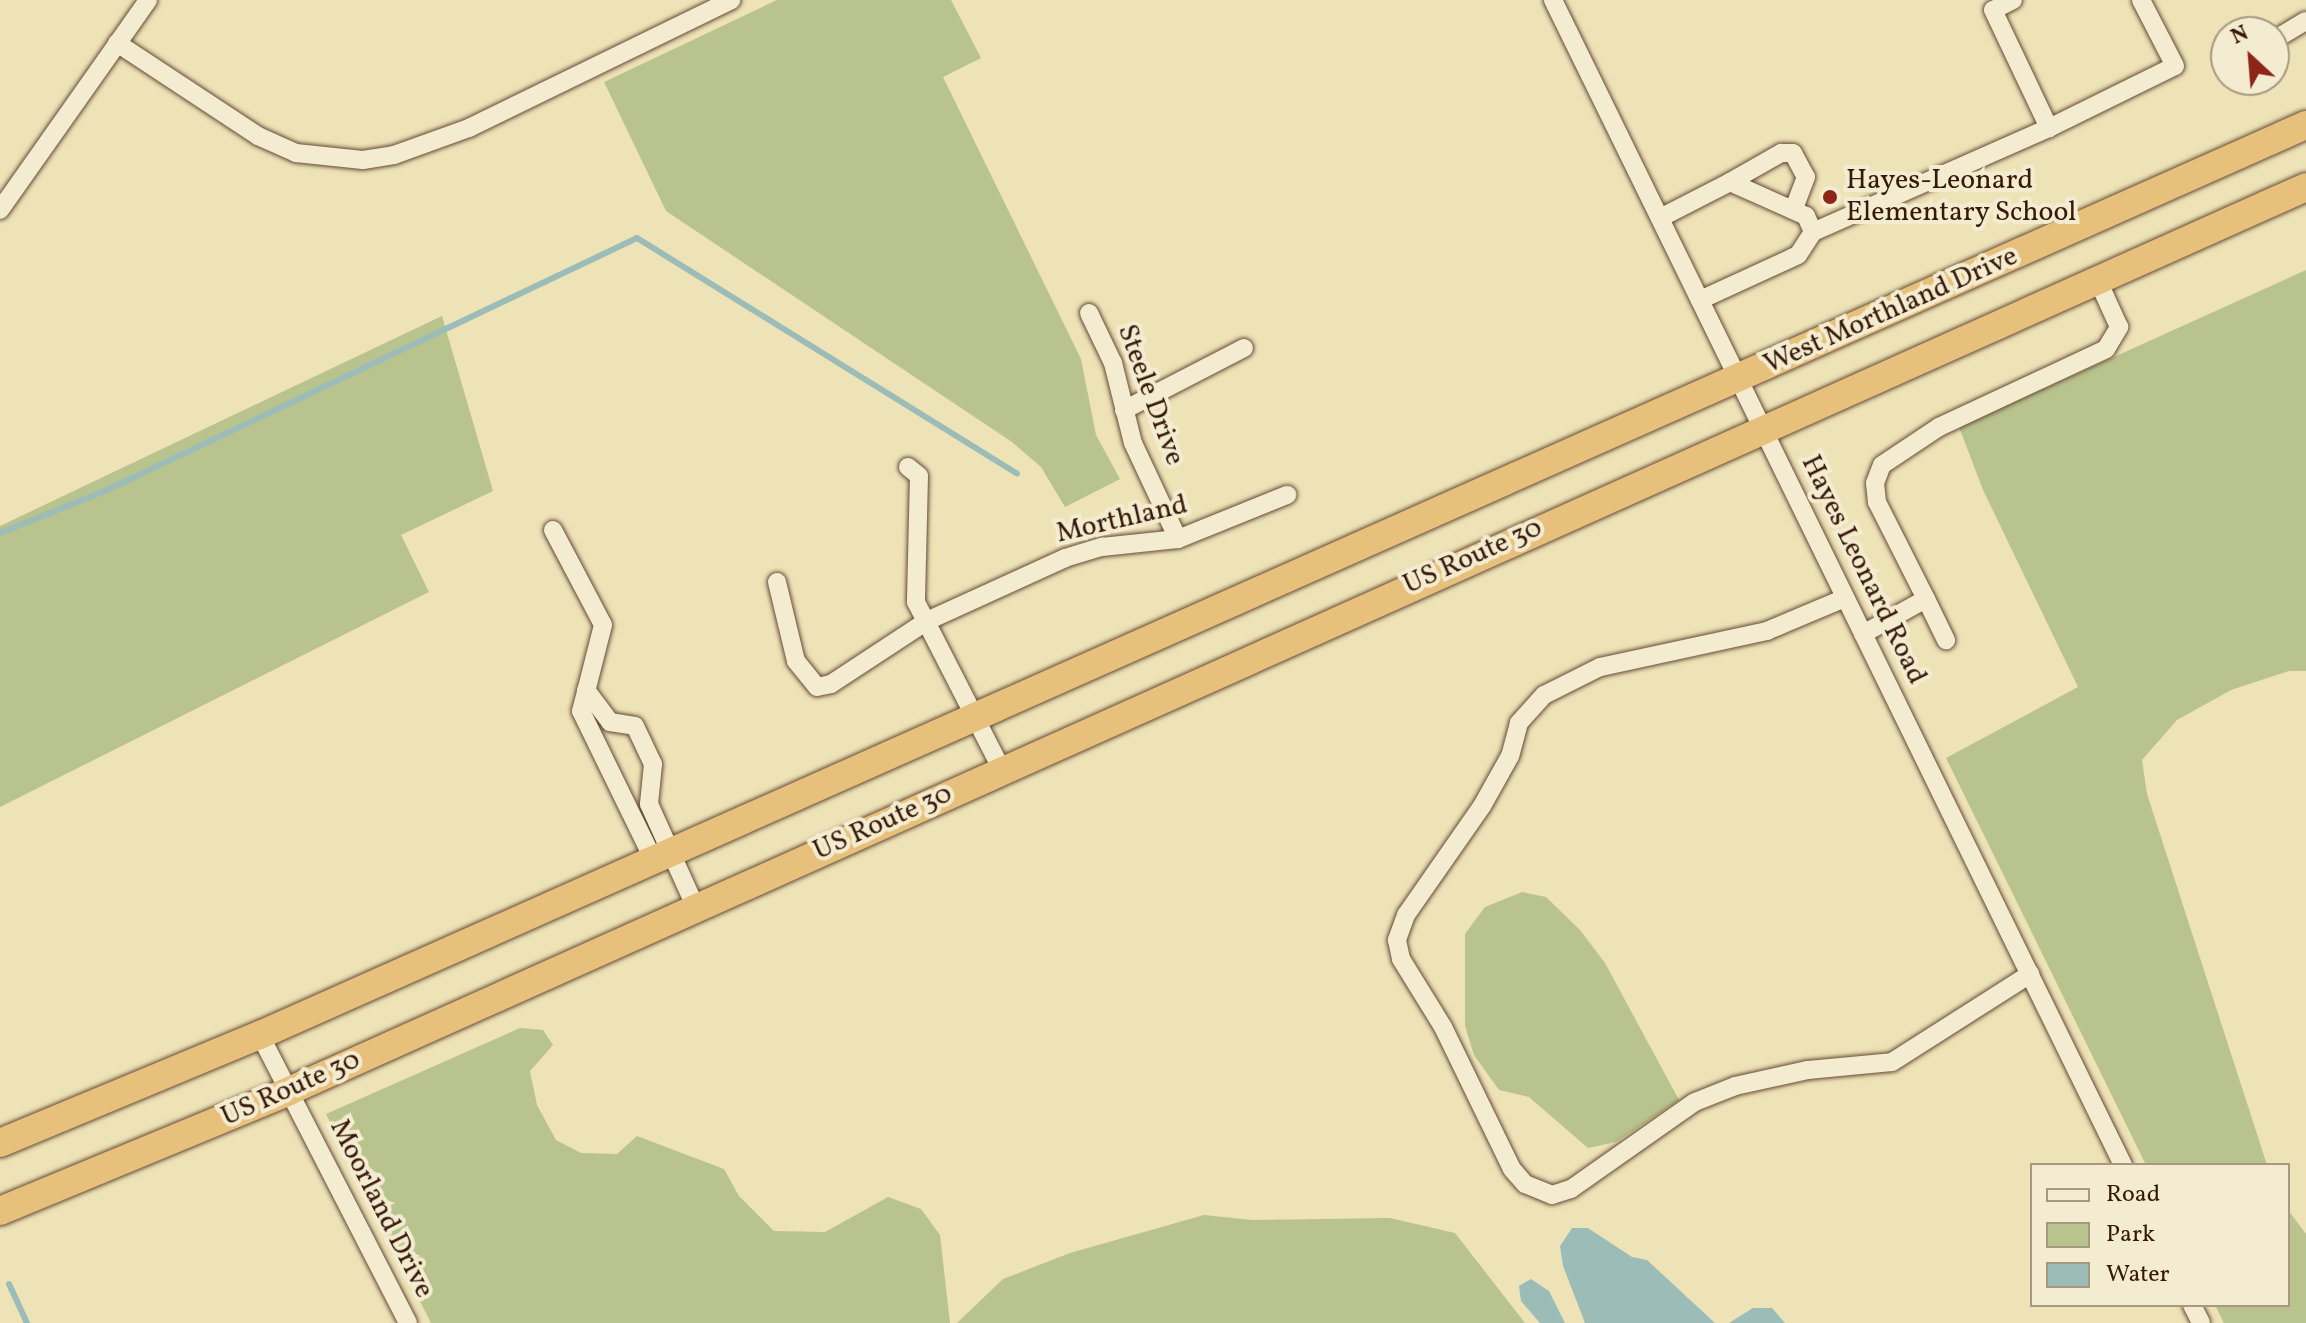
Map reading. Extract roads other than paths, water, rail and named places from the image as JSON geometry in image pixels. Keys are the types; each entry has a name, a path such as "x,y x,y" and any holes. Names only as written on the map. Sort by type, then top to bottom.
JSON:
{"highway":[{"name":"West Morthland Drive","path":"260,1035 2306,125"},
{"name":"West Morthland Drive","path":"1762,429 2099,283 2306,187"},
{"name":"US Route 30","path":"0,1211 289,1091 1762,429"},
{"path":"0,1143 260,1035"}],"street":[{"path":"0,210 148,0"},
{"path":"117,43 258,136 296,153 363,160 406,152 469,128 731,0"},
{"name":"Hayes Leonard Road","path":"1553,0 2122,1163"},
{"path":"2013,0 1993,10 2049,128"},
{"path":"1700,300 1798,255 1813,232 2049,128 2175,66 2141,0"},
{"path":"1660,218 1781,153 1793,153 1806,177 1794,209"},
{"path":"1730,182 1806,216 1813,232"},
{"path":"1946,640 1877,502 1875,483 1882,465 1939,427 2106,349 2119,327 2099,283"},
{"name":"Steele Drive","path":"1089,313 1113,363 1133,443 1178,539"},
{"path":"1124,410 1244,348"},
{"path":"908,467 919,476 914,578 916,602 1002,770"},
{"name":"Morthland","path":"777,582 796,661 817,687 831,684 927,621 1065,558 1102,547 1178,539 1287,495"},
{"path":"553,530 603,625 581,711 663,857 696,908"},
{"path":"1845,598 1767,631 1600,667 1544,695 1519,723 1510,756 1482,806 1406,915 1397,940 1401,959 1443,1027 1512,1169 1525,1184 1552,1195 1571,1189 1695,1102 1735,1086 1794,1073 1892,1062 2030,974"},
{"path":"1863,634 1926,599"},
{"path":"586,690 610,722 635,726 653,764 649,804 663,857"},
{"name":"Moorland Drive","path":"260,1035 408,1323"}],"water":[{"path":"1572,1228 1588,1228 1632,1257 1647,1260 1715,1323 1585,1323 1563,1266 1560,1246"},
{"path":"1531,1279 1549,1291 1565,1323 1540,1323 1521,1301 1519,1286"},
{"path":"1753,1308 1772,1308 1785,1323 1729,1323"}],"waterway":[{"path":"0,533 105,491 637,238 1017,474"},
{"path":"9,1284 27,1323"}],"place":[{"name":"Hayes-Leonard Elementary School","path":"1830,197"}]}
